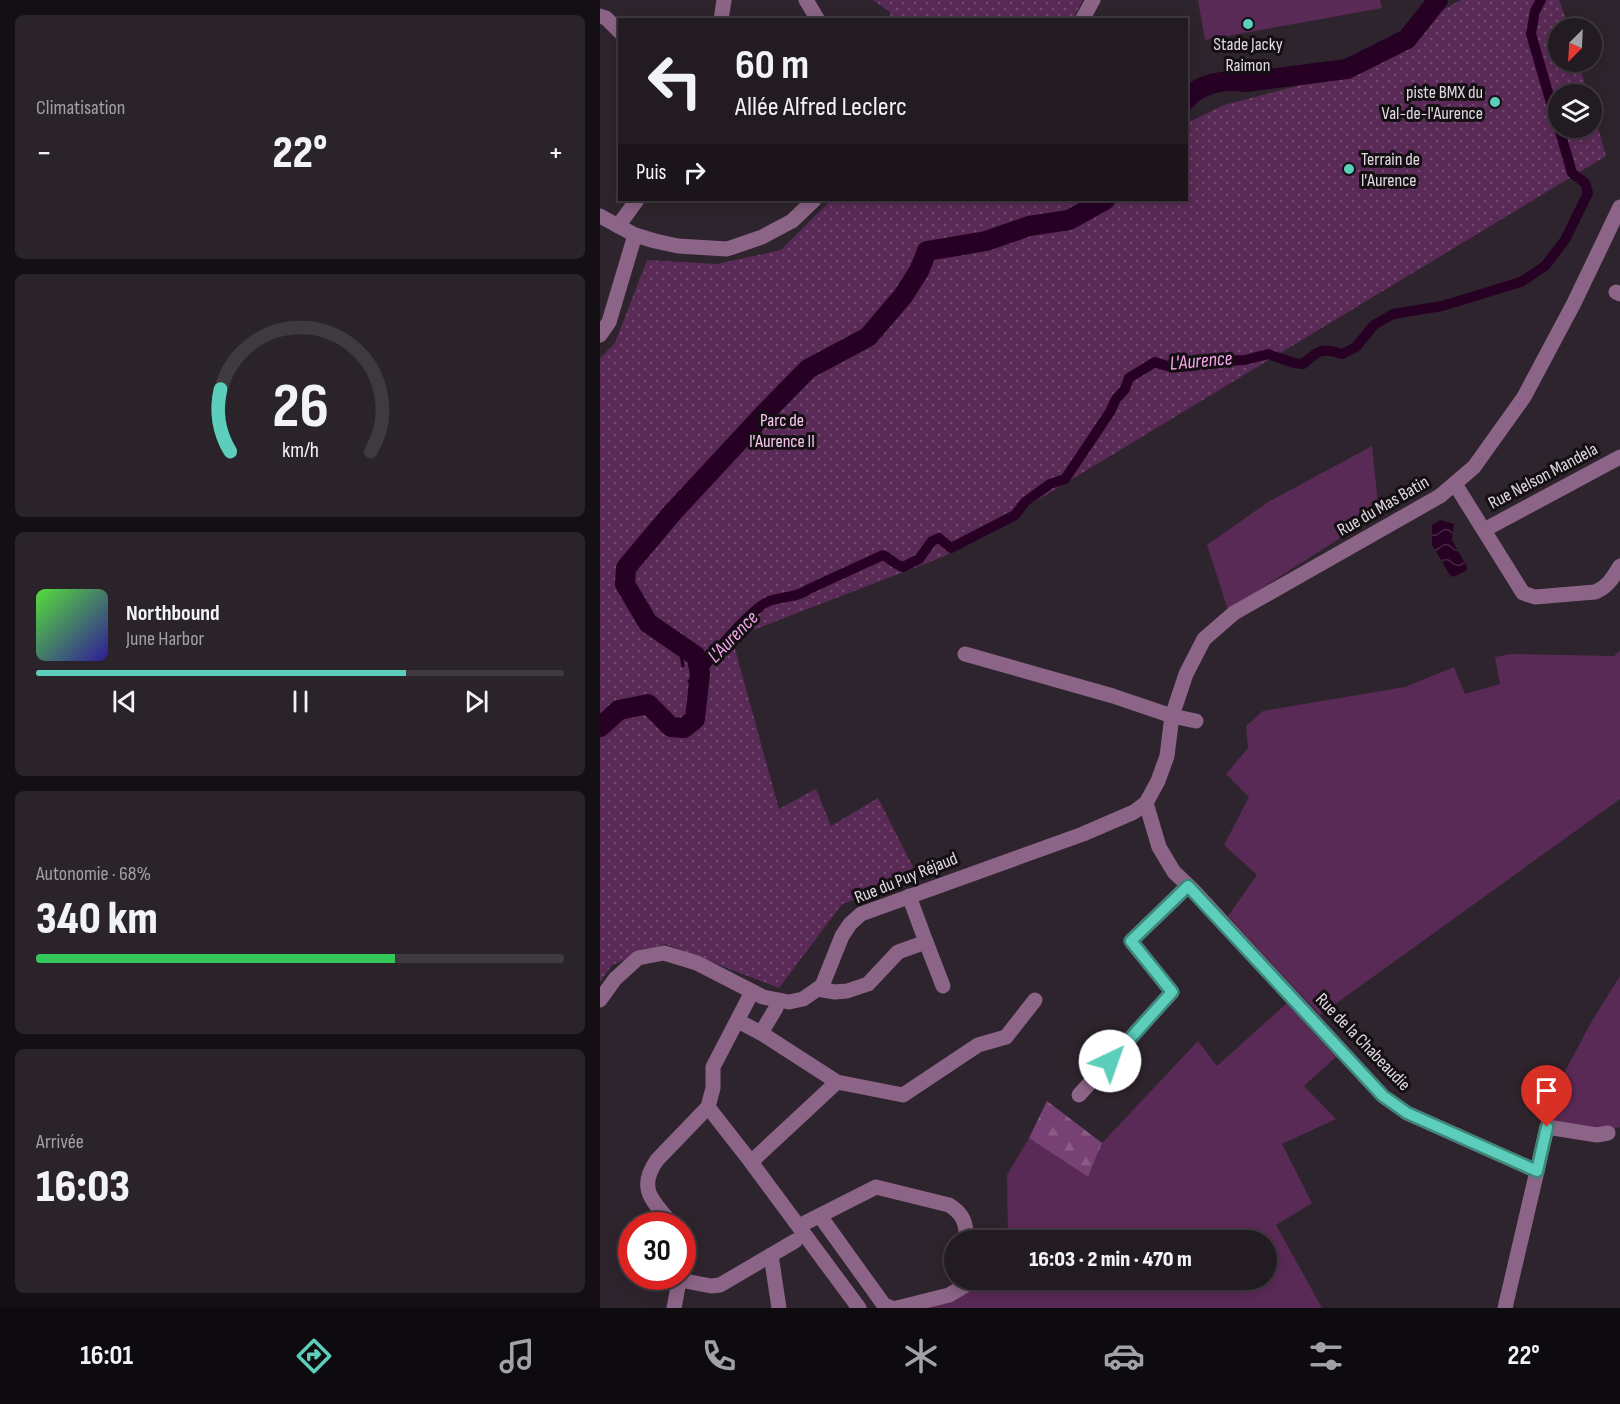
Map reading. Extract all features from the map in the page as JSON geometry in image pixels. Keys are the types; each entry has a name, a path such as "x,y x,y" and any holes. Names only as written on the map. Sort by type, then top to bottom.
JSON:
{"street":[{"path":"721,18 724,0"},
{"path":"806,0 817,18"},
{"path":"1083,18 1093,0"},
{"path":"600,16 606,18 618,30"},
{"path":"618,226 636,201"},
{"path":"600,216 635,234 678,246 728,249 762,237 792,221 813,201"},
{"name":"Rue du Mas Batin","path":"1146,803 1158,781 1167,756 1172,716 1186,674 1204,639 1234,613 1429,502 1455,484 1474,466 1524,397 1574,303 1620,207"},
{"path":"600,335 609,322 635,234"},
{"name":"Rue Nelson Mandela","path":"1484,530 1620,457"},
{"name":"Rue Nelson Mandela","path":"1455,484 1523,593 1535,597 1595,592 1610,582 1620,566"},
{"path":"965,654 1113,696 1172,716 1196,721"},
{"name":"Rue de la Chabeaudie","path":"1146,803 1159,847 1174,872 1383,1096 1407,1113 1537,1171"},
{"name":"Rue du Puy Réjaud","path":"817,989 822,986 842,936 861,914 1083,834 1134,812 1146,803"},
{"path":"1079,1095 1172,992 1131,941 1188,886"},
{"path":"909,896 943,986"},
{"path":"600,1000 615,979 638,958 664,953 697,963 752,992 777,1001 789,1002 803,999 817,989 847,991 868,984 898,952 927,942"},
{"path":"662,1212 650,1198 647,1189 647,1179 651,1168 708,1107 713,1088 713,1067 752,992"},
{"path":"738,1022 761,1033 837,1082 903,1095 978,1045 1006,1037 1035,1000"},
{"path":"761,1033 776,1008 777,1001"},
{"path":"751,1162 837,1082"},
{"path":"708,1107 751,1162 797,1233 859,1308"},
{"path":"1505,1308 1547,1127 1597,1135 1608,1133"},
{"path":"696,1282 711,1286 720,1285 771,1255 820,1216 876,1187 949,1205 959,1211 966,1230"},
{"path":"820,1216 884,1305 894,1308 949,1295 958,1290"},
{"path":"771,1255 778,1308"},
{"path":"674,1308 678,1290"}],"green space":[{"path":"873,0 1083,0 1074,18 891,18 890,12"},
{"name":"Stade Jacky Raimon","path":"1198,0 1380,0 1382,8 1205,40"},
{"name":"Parc de l'Aurence II","path":"1461,0 1559,0 1565,18 1548,18 1548,72 1581,72 1585,84 1548,84 1548,138 1601,138 1606,156 945,556 732,638 779,809 816,789 831,826 878,798 919,879 842,904 779,988 665,944 612,965 600,982 600,358 615,343 647,260 717,264 781,250 830,201 1188,201 1188,123 1224,105 1359,70 1446,8"},
{"path":"1372,446 1379,513 1228,610 1207,545 1268,502"},
{"path":"1620,651 1620,799 1320,1015 1228,916 1257,875 1224,845 1249,797 1226,774 1248,748 1246,726 1263,711 1405,687 1454,667 1465,694 1500,684 1495,657 1511,654 1614,656"},
{"path":"1620,976 1620,1127 1597,1135 1547,1127 1550,1099 1592,1021"},
{"path":"1287,1003 1336,1057 1304,1086 1336,1119 1282,1144 1312,1203 1276,1225 1322,1308 928,1308 974,1290 1277,1290 1277,1230 1008,1230 1007,1175 1029,1138 1088,1177 1102,1143 1198,1041 1217,1066"},
{"path":"1047,1101 1102,1143 1088,1177 1029,1138"}],"water":[{"path":"1440,520 1454,524 1452,540 1467,567 1466,571 1453,577 1432,545 1432,525"}],"waterway":[{"name":"L'Aurence","path":"1188,98 1205,86 1221,82 1246,82 1347,69 1407,39 1438,0"},
{"name":"L'Aurence","path":"1541,0 1535,11 1531,34 1548,93"},
{"name":"L'Aurence","path":"700,673 742,623 769,601 800,594 883,555 903,567 919,559 932,541 939,538 951,548 1015,515 1025,502 1050,484 1065,479 1110,412 1116,399 1125,389 1129,378 1155,362 1171,367 1181,367 1196,362 1245,360 1268,354 1303,364 1321,352 1330,351 1342,354 1356,347 1374,325 1393,314 1442,306 1521,282 1545,266 1565,240 1588,193 1585,183 1572,173 1562,138"},
{"name":"L'Aurence","path":"600,727 619,710 648,704 671,727 684,728 695,719 700,673 696,656 648,623 625,584 626,568 672,513 764,414 808,369 868,337 903,296 919,271 927,251 986,241 1029,226 1069,220 1103,201"},
{"path":"679,644 683,666"},
{"path":"689,681 697,691"}],"place":[{"name":"Stade Jacky Raimon","path":"1248,24"},
{"name":"piste BMX du Val-de-l'Aurence","path":"1495,102"},
{"name":"Terrain de l'Aurence","path":"1349,169"}],"route":[{"path":"1110,1061 1172,992 1131,941 1188,886 1383,1096 1407,1113 1537,1171 1547,1127"}]}
